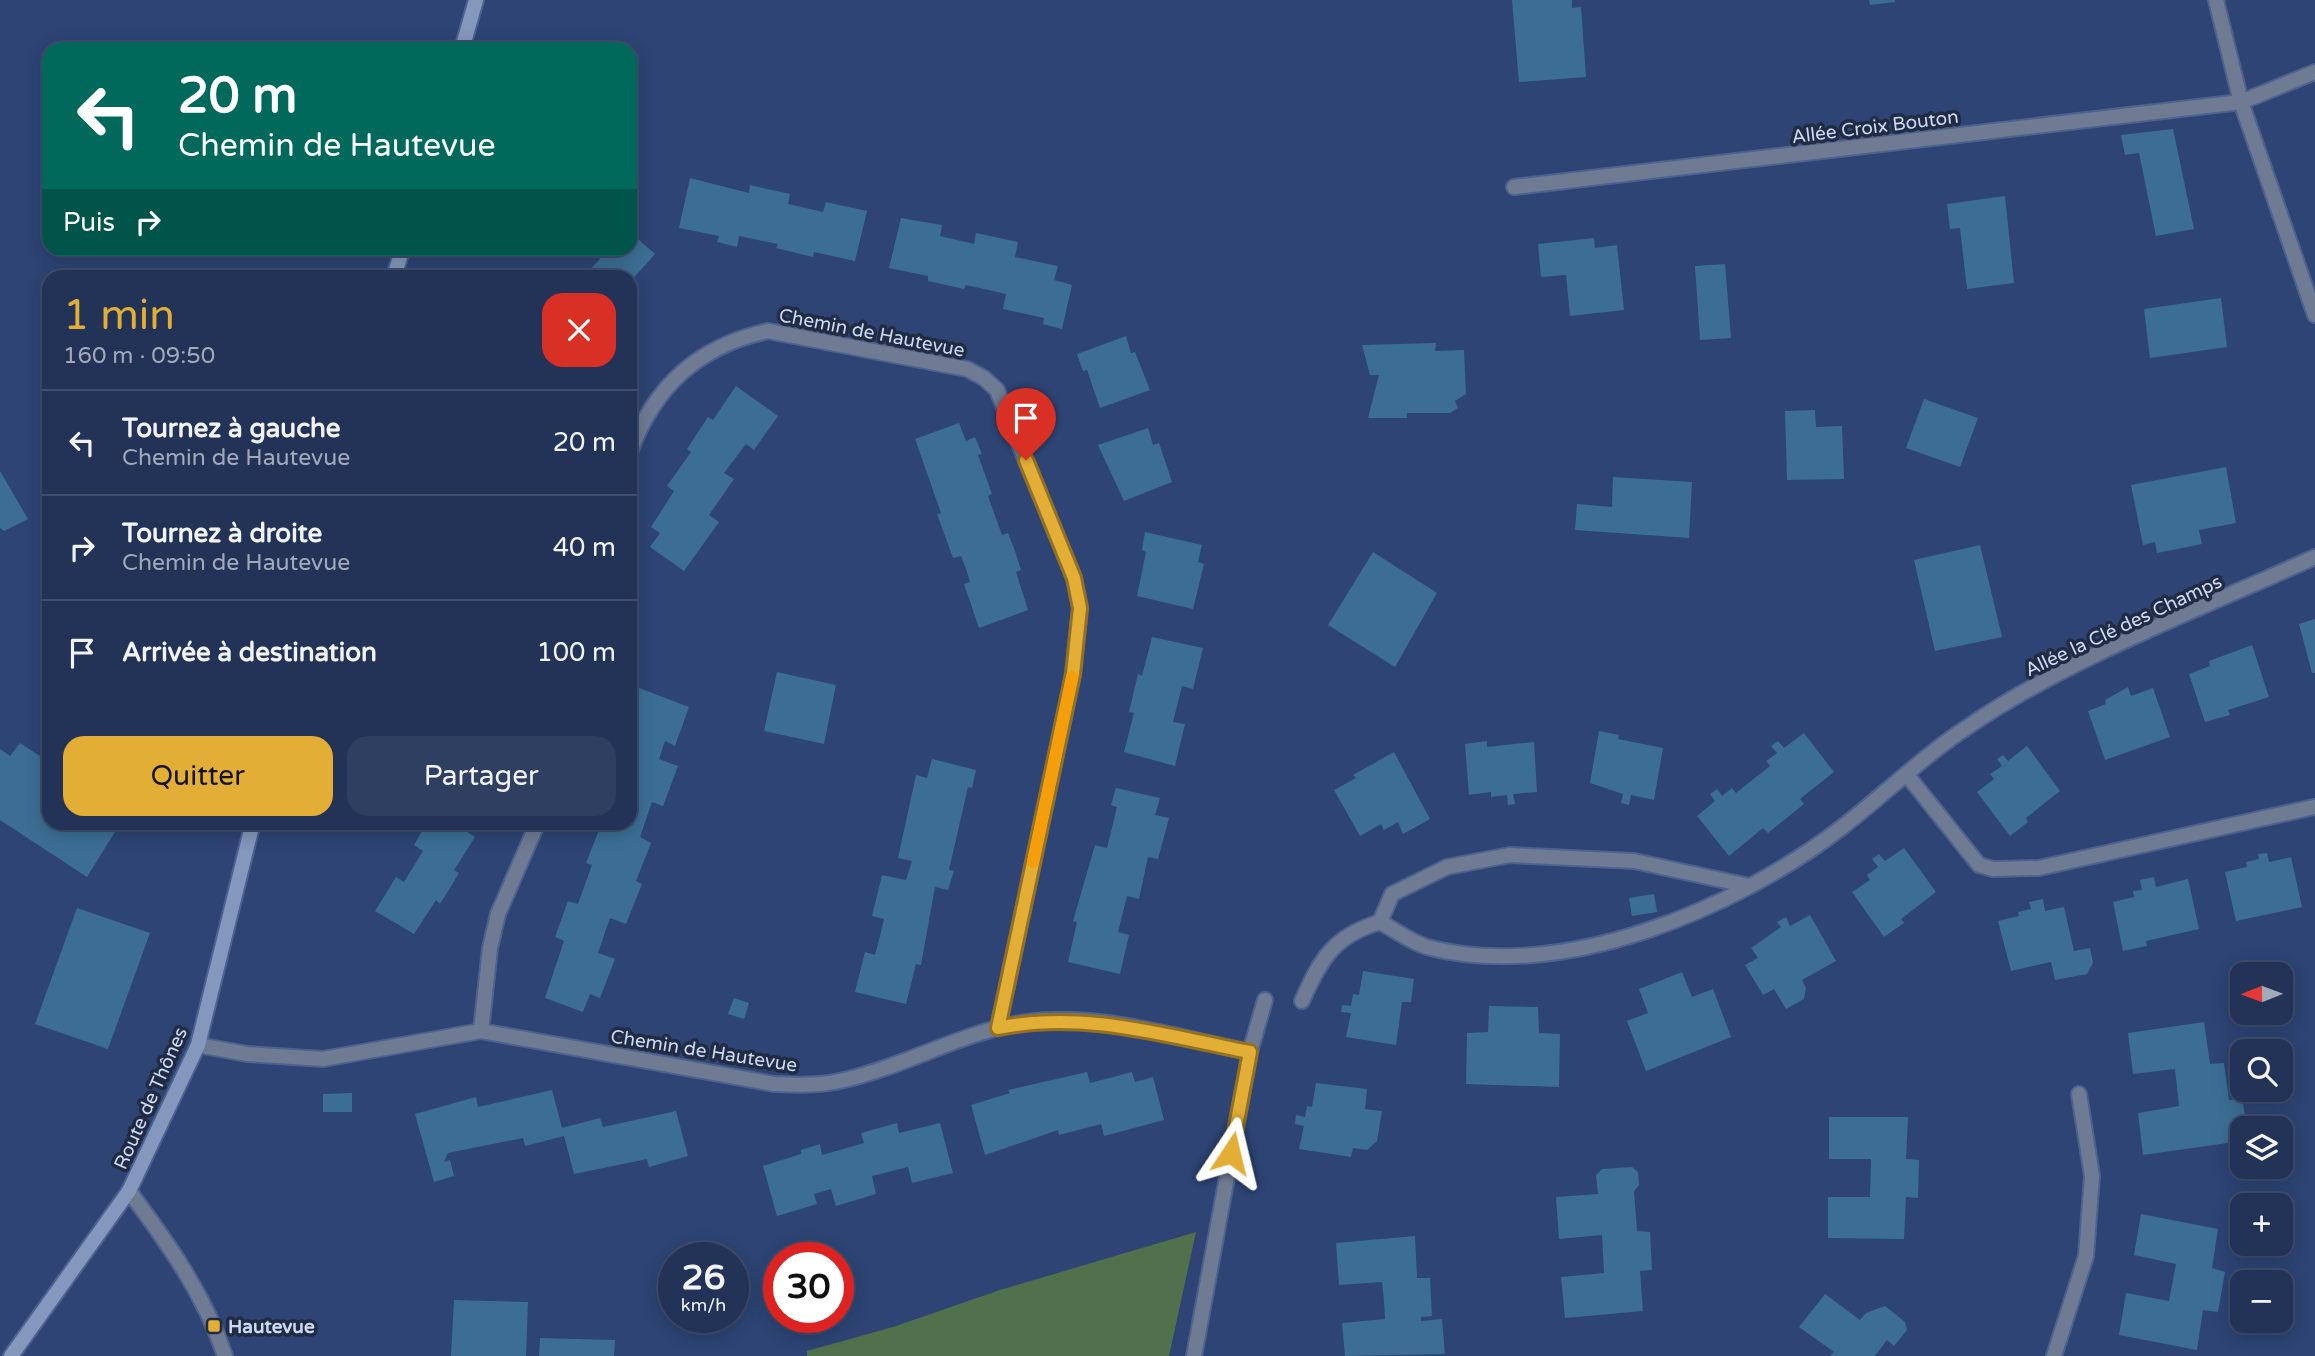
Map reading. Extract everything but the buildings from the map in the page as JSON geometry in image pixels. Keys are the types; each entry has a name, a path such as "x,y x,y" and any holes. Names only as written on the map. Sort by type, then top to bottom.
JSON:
{"main road":[{"path":"464,42 476,0"},
{"name":"Route de Thônes","path":"11,1356 129,1191 198,1045 251,830"}],"street":[{"path":"2216,0 2241,102 2315,315"},
{"name":"Allée Croix Bouton","path":"1514,187 2241,102 2315,72"},
{"name":"Chemin de Hautevue","path":"637,434 645,413 685,370 738,337 768,331 967,369 998,390 1074,578 1080,608 1073,674 998,1028"},
{"name":"Allée la Clé des Champs","path":"1380,922 1425,946 1493,958 1554,954 1674,921 1749,886 1839,830 1968,726 2059,673 2315,557"},
{"path":"1907,775 1979,864 1993,869 2039,868 2314,807"},
{"path":"481,1031 490,948 498,914 535,830"},
{"path":"1302,1000 1316,970 1337,942 1356,929 1380,922 1392,894 1447,867 1510,855 1634,861 1749,886"},
{"path":"1194,1356 1250,1052 1265,1000"},
{"name":"Chemin de Hautevue","path":"198,1045 247,1054 324,1059 481,1031 774,1084 811,1086 845,1080 998,1028 1028,1022 1092,1021 1250,1052"},
{"path":"2053,1356 2086,1256 2092,1177 2079,1094"},
{"path":"129,1191 186,1273 214,1326 225,1356"}],"green space":[{"path":"1196,1232 1169,1356 807,1356 807,1351 893,1327 1000,1290"}],"slow traffic":[{"path":"1033,862 1072,677"}],"place":[{"name":"Hautevue","path":"214,1326"}],"route":[{"path":"1026,460 1074,578 1080,608 1073,674 998,1028 1028,1022 1092,1021 1250,1052 1231,1153"}]}
